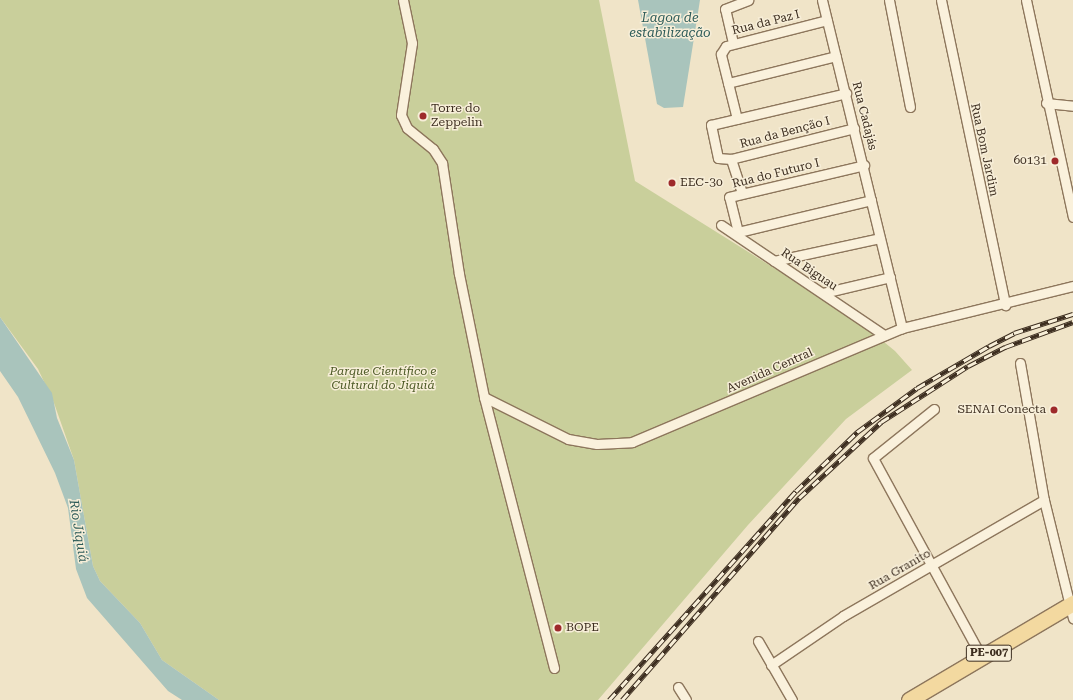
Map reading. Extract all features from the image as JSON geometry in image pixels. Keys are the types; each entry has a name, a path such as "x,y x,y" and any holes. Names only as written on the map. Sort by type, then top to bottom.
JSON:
{"main road":[{"name":"PE-007","path":"909,700 1071,609"}],"street":[{"path":"403,0 412,44 401,115 407,128 433,149 442,162 459,274 484,397 554,668"},
{"path":"733,43 729,4 748,0"},
{"name":"Rua Cadajás","path":"822,0 864,165 902,328"},
{"path":"888,0 910,107"},
{"name":"Rua Bom Jardim","path":"941,0 1005,304"},
{"path":"1026,0 1046,102 1073,217"},
{"name":"Rua da Paz I","path":"728,83 721,52 733,43 827,20"},
{"path":"736,119 728,83 836,56"},
{"path":"731,160 718,158 709,128 736,119 846,93"},
{"path":"1046,102 1073,106"},
{"name":"Rua da Benção I","path":"742,193 731,160 854,128"},
{"name":"Rua do Futuro I","path":"736,233 728,202 729,197 864,165"},
{"path":"736,233 871,200"},
{"name":"Rua Biguau","path":"721,225 736,233 774,261 884,335"},
{"path":"774,261 880,238"},
{"path":"823,293 890,277"},
{"name":"Avenida Central","path":"484,397 568,439 597,444 632,442 902,328 1005,304 1073,286"},
{"path":"1020,363 1044,500 1071,609"},
{"path":"934,409 873,458 982,658"},
{"name":"Rua Granito","path":"771,665 843,616 1044,500"},
{"path":"758,641 792,700"},
{"path":"678,687 686,700"}],"green space":[{"name":"Parque Científico e Cultural do Jiquiá","path":"0,0 599,0 635,181 857,320 895,351 912,370 846,419 748,525 598,700 219,700 162,660 140,623 100,581 93,566 74,460 54,403 38,369 0,317"}],"water":[{"name":"Lagoa de estabilização","path":"638,0 700,0 683,107 664,108 657,104"},
{"name":"Rio Jiquiá","path":"0,317 52,393 57,418 74,460 93,566 100,581 140,623 162,660 219,700 182,700 168,691 87,598 76,569 68,508 55,473 18,397 0,371"}],"railway":[{"path":"609,700 796,491 857,432 917,388 989,346 1014,333 1073,314"},
{"path":"622,700 799,498 881,422 968,366 1005,347 1073,322"}],"place":[{"name":"Torre do Zeppelin","path":"423,116"},
{"name":"60131","path":"1055,161"},
{"name":"EEC-30","path":"672,183"},
{"name":"SENAI Conecta","path":"1054,410"},
{"name":"BOPE","path":"558,628"}]}
